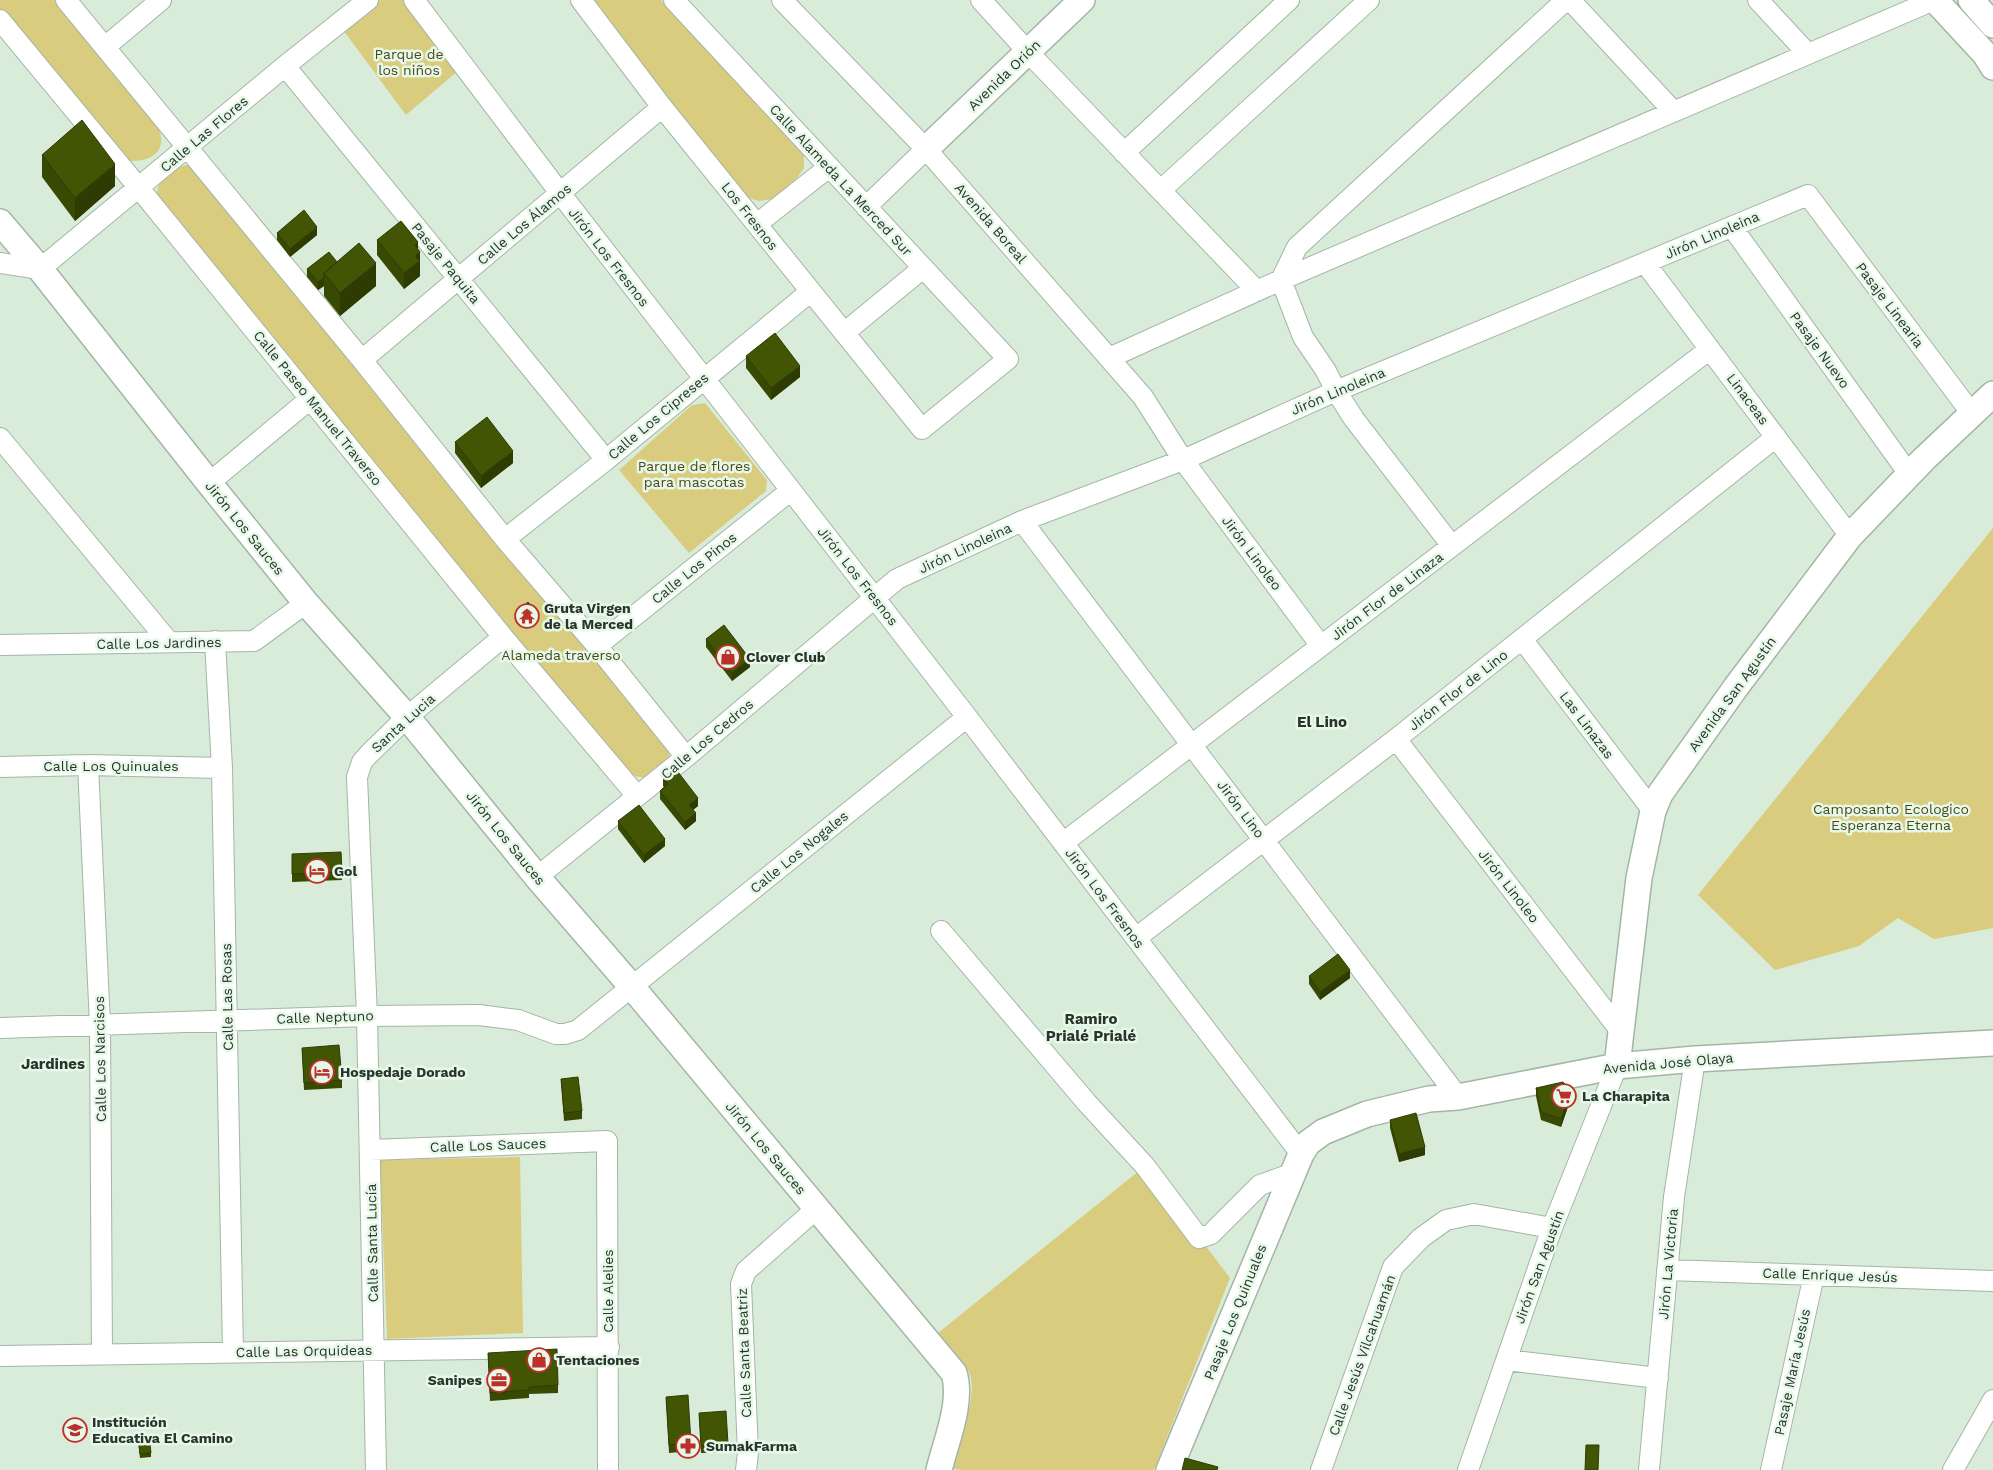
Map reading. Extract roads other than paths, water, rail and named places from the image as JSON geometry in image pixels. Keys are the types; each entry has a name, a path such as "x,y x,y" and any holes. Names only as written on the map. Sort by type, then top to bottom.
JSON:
{"street":[{"path":"66,0 362,360 505,539 597,646 686,757"},
{"path":"104,47 161,0"},
{"name":"Calle Las Flores","path":"40,269 285,66 368,0"},
{"name":"Jirón Los Fresnos","path":"414,0 560,193 1136,938 1296,1164"},
{"name":"Los Fresnos","path":"581,0 662,107 922,429"},
{"name":"Calle Alameda La Merced Sur","path":"674,0 1008,359 922,429"},
{"name":"Avenida Boreal","path":"782,0 926,149 1143,397 1183,460"},
{"path":"981,0 1028,52 1257,291"},
{"name":"Avenida Orión","path":"926,149 1082,0"},
{"path":"1124,153 1289,0"},
{"path":"1161,190 1368,0"},
{"path":"1452,546 1354,419 1336,391 1326,371 1304,337 1282,280 1297,247 1566,0"},
{"path":"1570,0 1674,112"},
{"path":"1758,0 1808,54"},
{"path":"1109,358 1282,280 1934,0 1985,54 1993,66"},
{"path":"1971,0 1993,24"},
{"name":"Calle Paseo Manuel Traverso","path":"0,20 140,188 503,637 637,796"},
{"name":"Pasaje Paquita","path":"285,66 606,460"},
{"name":"Calle Los Álamos","path":"362,360 662,107"},
{"path":"866,207 926,149"},
{"path":"757,224 829,167"},
{"name":"Jirón Linoleina","path":"875,599 897,579 1022,521 1183,460 1336,391 1808,195"},
{"name":"Pasaje Linearia","path":"1808,195 1972,414"},
{"name":"Jirón Los Sauces","path":"0,222 40,269 306,603 407,717 537,877 632,987 954,1374 957,1385 957,1399 939,1470"},
{"name":"Pasaje Nuevo","path":"1732,227 1909,474"},
{"path":"0,263 40,269"},
{"name":"Linaceas","path":"1645,263 1850,536"},
{"path":"844,333 923,268"},
{"name":"Calle Los Cipreses","path":"505,539 606,460 810,292"},
{"name":"Jirón Flor de Linaza","path":"1063,843 1710,349"},
{"name":"Avenida San Agustín","path":"1617,1066 1639,878 1653,811 1660,794 1731,695 1850,536 1909,474 1993,394"},
{"path":"209,483 310,399"},
{"name":"Jirón Flor de Lino","path":"1136,938 1396,739 1776,437"},
{"path":"0,438 169,642"},
{"name":"Jirón Linoleo","path":"1183,460 1321,646"},
{"name":"Calle Los Pinos","path":"597,646 790,491"},
{"name":"Jirón Lino","path":"1022,521 1458,1098"},
{"name":"Calle Los Cedros","path":"537,877 686,757 875,599"},
{"name":"Calle Los Jardines","path":"0,646 254,641 306,603"},
{"name":"Santa Lucia","path":"367,1016 357,777 362,762 407,717 503,637"},
{"name":"Las Linazas","path":"1522,639 1653,811"},
{"name":"Calle Las Rosas","path":"215,641 222,768 234,1352"},
{"name":"Calle Los Nogales","path":"632,987 967,717"},
{"name":"Jirón Linoleo","path":"1396,739 1622,1033"},
{"name":"Calle Los Quinuales","path":"0,766 88,765 222,768"},
{"name":"Calle Los Narcisos","path":"88,765 100,1025 102,1354"},
{"path":"941,931 1087,1103 1145,1166 1200,1238 1211,1234 1260,1185 1296,1164"},
{"name":"Calle Neptuno","path":"0,1028 367,1016 493,1016 518,1020 556,1034 565,1034 578,1030 632,987"},
{"name":"Calle Santa Lucía","path":"367,1016 376,1470"},
{"name":"Avenida José Olaya","path":"1296,1164 1308,1143 1323,1132 1352,1119 1429,1099 1458,1098 1617,1066 1695,1059 1993,1043"},
{"name":"Jirón La Victoria","path":"1649,1470 1674,1197 1695,1059"},
{"name":"Jirón San Agustín","path":"1468,1470 1552,1228 1617,1066"},
{"name":"Calle Los Sauces","path":"370,1150 607,1141"},
{"name":"Calle Alelies","path":"607,1141 608,1470"},
{"name":"Pasaje Los Quinuales","path":"1169,1470 1296,1164"},
{"name":"Calle Santa Beatriz","path":"746,1470 748,1454 741,1284 746,1271 816,1209"},
{"name":"Calle Jesús Vilcahuamán","path":"1321,1470 1394,1267 1421,1238 1446,1220 1474,1214 1552,1228"},
{"name":"Calle Enrique Jesús","path":"1667,1270 1993,1281"},
{"name":"Pasaje María Jesús","path":"1771,1470 1814,1275"},
{"name":"Calle Las Orquideas","path":"0,1356 609,1347"},
{"path":"1506,1360 1658,1378"},
{"path":"1953,1470 1993,1400"}],"place":[{"name":"Gruta Virgen de la Merced","path":"527,616"},
{"name":"Clover Club","path":"728,657"},
{"name":"Gol","path":"317,871"},
{"name":"Hospedaje Dorado","path":"322,1072"},
{"name":"La Charapita","path":"1564,1096"},
{"name":"Tentaciones","path":"539,1360"},
{"name":"Sanipes","path":"499,1380"},
{"name":"Institución Educativa El Camino","path":"75,1430"},
{"name":"SumakFarma","path":"688,1446"}],"district":[{"name":"El Lino","path":"1322,722"},
{"name":"Ramiro Prialé Prialé","path":"1091,1028"},
{"name":"Jardines","path":"53,1064"}],"park label":[{"name":"Parque de los niños","path":"409,62"},
{"name":"Parque de flores para mascotas","path":"694,474"},
{"name":"Alameda traverso","path":"561,655"},
{"name":"Camposanto Ecologico Esperanza Eterna","path":"1891,818"}]}
